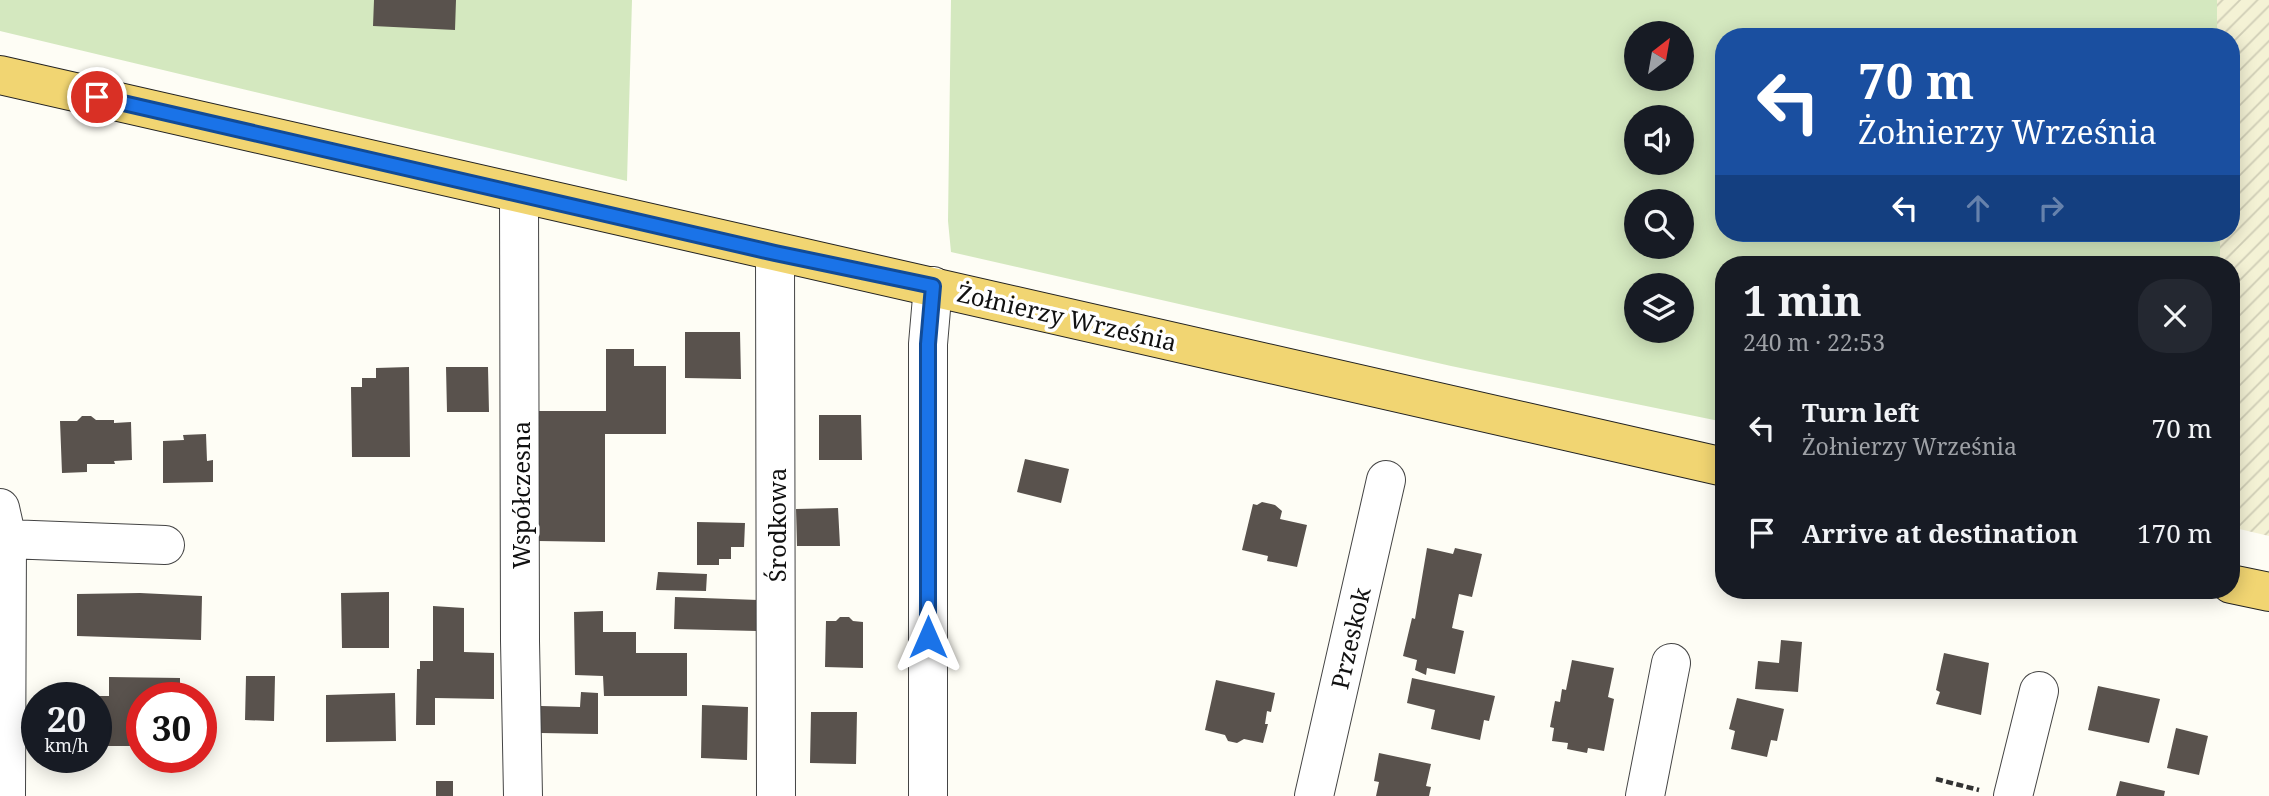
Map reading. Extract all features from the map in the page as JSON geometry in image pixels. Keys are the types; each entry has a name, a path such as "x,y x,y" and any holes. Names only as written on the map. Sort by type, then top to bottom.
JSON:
{"main road":[{"name":"Żołnierzy Września","path":"0,75 1715,465"},
{"path":"2240,586 2269,592"}],"street":[{"name":"Współczesna","path":"519,194 523,796"},
{"name":"Środkowa","path":"775,253 776,796"},
{"path":"928,796 928,344 933,286"},
{"name":"Przeskok","path":"1314,796 1386,480"},
{"path":"6,796 4,524 165,545"},
{"path":"1646,796 1671,663"},
{"path":"2001,794 2039,691"}],"path":[{"path":"1936,779 2001,794"}],"shaded area":[{"path":"2217,0 2269,0 2269,536 2240,529 2240,256 2220,256 2220,242 2240,242 2240,28 2217,28"}],"green space":[{"path":"0,0 632,0 627,181 0,31"},
{"path":"951,0 2217,0 2217,28 1715,28 1715,242 2220,242 2220,256 1715,256 1715,420 1451,366 951,252 948,221"}],"building":[{"path":"374,0 456,0 455,30 373,26"},
{"path":"685,332 740,332 741,379 685,378"},
{"path":"606,349 634,349 634,366 666,366 666,434 605,434 605,542 538,541 539,411 606,411"},
{"path":"409,367 410,457 352,457 351,387 362,387 362,378 376,378 376,368"},
{"path":"446,367 488,367 489,412 447,412"},
{"path":"819,415 861,415 862,460 819,460"},
{"path":"82,416 91,416 96,420 114,420 114,423 131,422 132,460 114,461 115,464 87,464 87,472 62,473 60,421 77,421"},
{"path":"206,434 207,461 213,460 213,482 163,483 163,441 184,440 183,435"},
{"path":"1025,459 1069,469 1061,503 1017,492"},
{"path":"1262,502 1275,505 1282,511 1280,519 1307,525 1297,567 1267,561 1268,556 1242,550 1253,504"},
{"path":"838,508 840,546 797,546 796,509"},
{"path":"697,522 745,523 744,547 731,547 731,559 719,559 719,565 697,565"},
{"path":"1427,548 1453,554 1455,548 1482,554 1472,597 1459,594 1452,628 1464,631 1455,674 1427,668 1426,675 1415,670 1417,660 1403,656 1412,618 1415,619"},
{"path":"658,572 707,574 706,591 656,590"},
{"path":"389,592 389,648 342,648 341,593"},
{"path":"77,594 202,596 201,640 77,636"},
{"path":"675,597 758,600 757,631 674,629"},
{"path":"433,606 464,608 464,652 494,653 494,699 435,698 435,725 416,725 417,669 420,669 420,661 433,661"},
{"path":"603,611 603,632 636,632 636,653 687,653 687,696 604,696 603,676 575,675 574,612"},
{"path":"840,617 863,622 863,668 825,667 826,621 836,621"},
{"path":"1781,640 1802,642 1798,692 1755,689 1758,661 1779,663"},
{"path":"1944,653 1989,663 1981,715 1936,704 1940,692 1936,690"},
{"path":"1572,660 1614,668 1608,697 1614,699 1604,751 1588,748 1587,753 1567,749 1568,743 1552,741 1554,728 1550,727 1555,701 1560,702 1562,689 1566,690"},
{"path":"246,676 275,676 274,721 245,720"},
{"path":"109,677 180,678 180,682 126,682 126,746 112,746 112,682 109,682"},
{"path":"1412,678 1495,696 1489,721 1484,720 1480,740 1431,729 1435,710 1407,703"},
{"path":"1216,680 1275,693 1271,712 1267,711 1265,724 1268,724 1263,743 1244,739 1237,743 1228,741 1225,735 1205,730"},
{"path":"2098,686 2160,699 2149,743 2088,730"},
{"path":"581,692 598,693 598,734 541,733 541,706 580,707"},
{"path":"395,693 396,741 326,742 326,695"},
{"path":"1737,698 1784,709 1777,741 1771,740 1767,757 1731,749 1735,731 1729,729"},
{"path":"702,705 748,707 747,760 701,758"},
{"path":"811,712 857,712 856,764 810,763"},
{"path":"2176,728 2208,736 2199,775 2167,768"},
{"path":"1379,753 1431,764 1426,786 1431,787 1429,796 1376,796 1379,782 1374,781"},
{"path":"436,781 453,781 453,796 436,796"},
{"path":"2120,781 2165,791 2164,796 2116,796"}],"route":[{"path":"97,97 775,253 933,286 928,344 928,637"}]}
